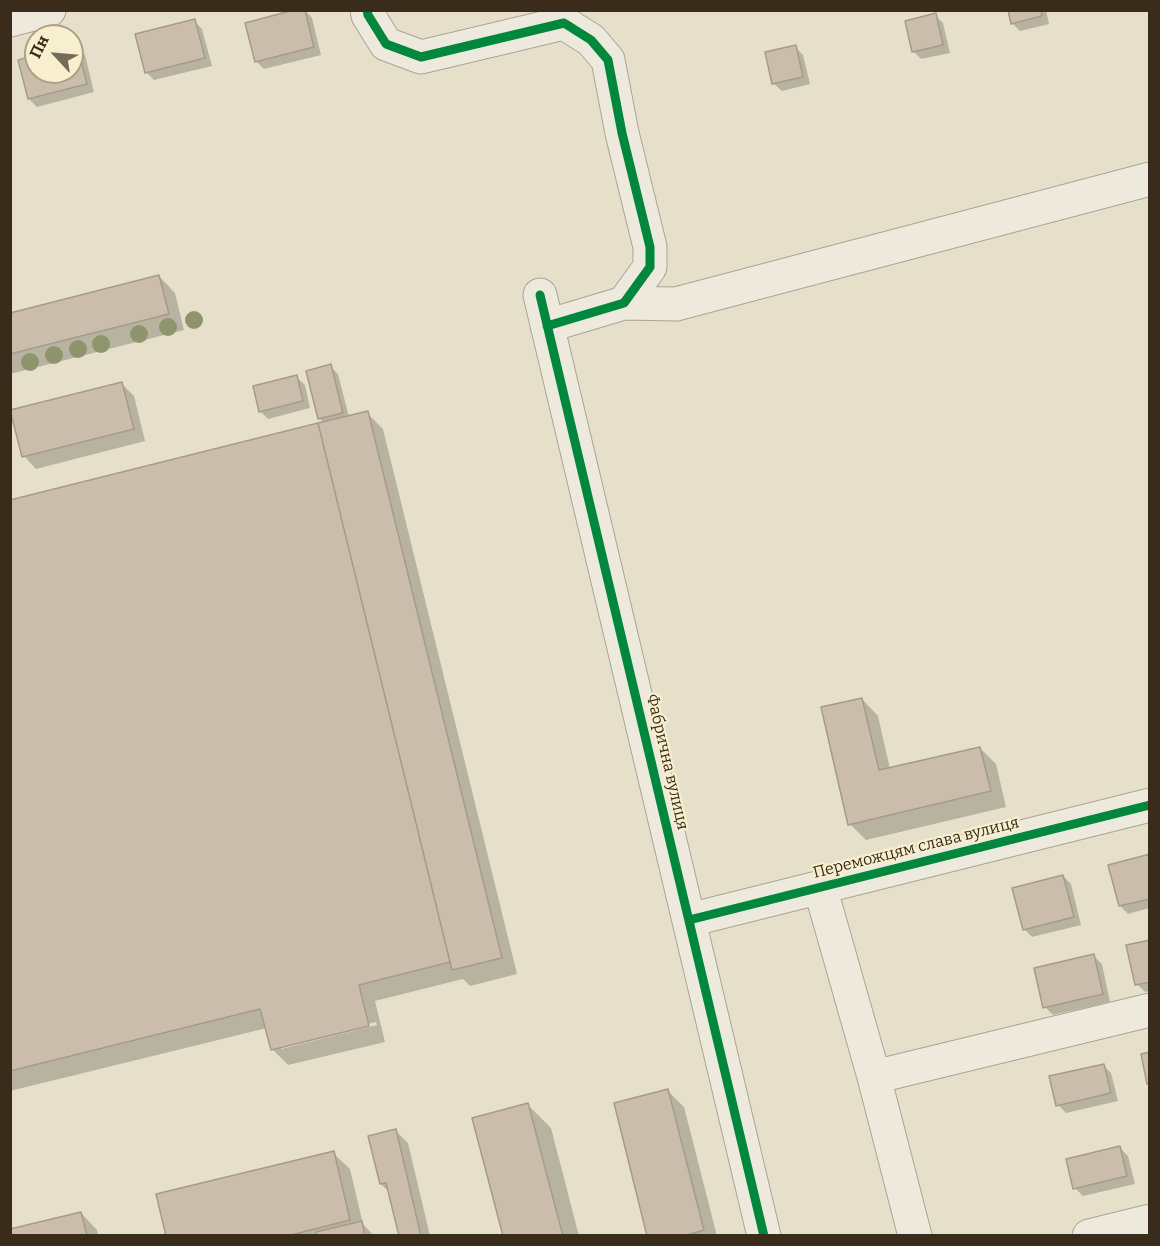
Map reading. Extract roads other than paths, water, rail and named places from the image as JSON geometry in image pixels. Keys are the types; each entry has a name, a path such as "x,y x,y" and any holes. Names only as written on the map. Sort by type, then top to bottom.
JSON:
{"street":[{"path":"10,20 49,10"},
{"path":"367,10 386,44 421,57 564,23 591,40 608,60 622,133 650,247 650,267 624,303"},
{"path":"624,303 676,304 1149,179"},
{"name":"Фабрична вулиця","path":"624,303 544,310 764,1236"},
{"name":"Переможцям слава вулиця","path":"689,920 1149,805"},
{"path":"820,887 874,1077 915,1236"},
{"path":"874,1077 1149,1010"},
{"path":"1089,1236 1149,1221"}]}
